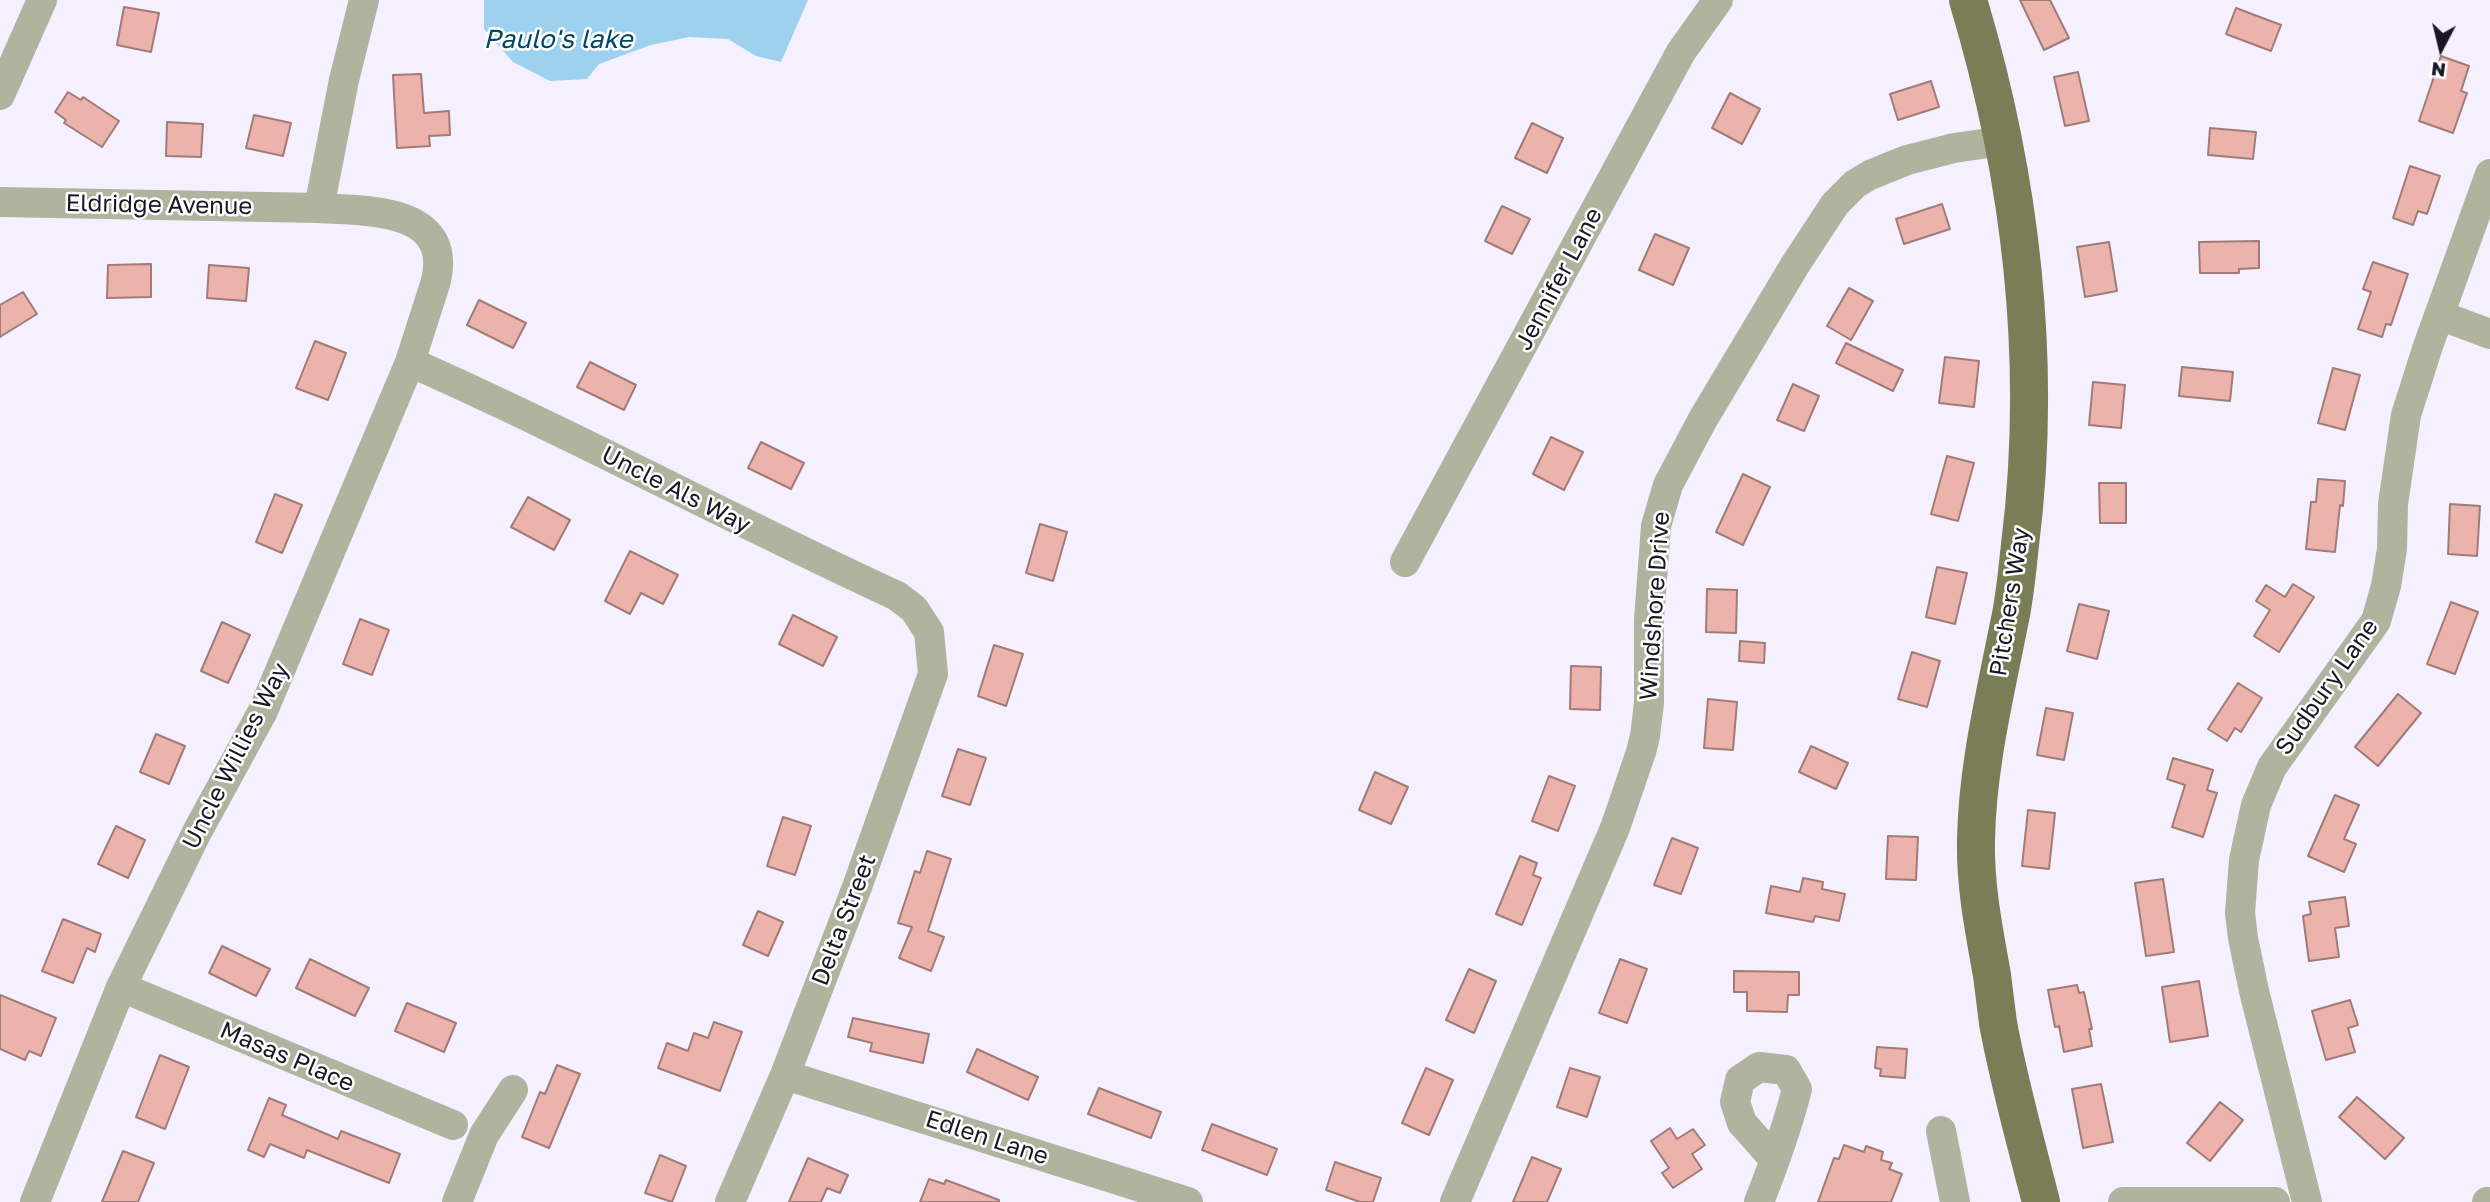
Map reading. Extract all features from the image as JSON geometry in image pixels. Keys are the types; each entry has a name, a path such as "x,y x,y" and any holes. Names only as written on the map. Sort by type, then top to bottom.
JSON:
{"main road":[{"name":"Pitchers Way","path":"1968,0 1986,62 2019,237 2026,308 2028,438 2025,499 2010,623 1984,757 1976,845 1979,896 1998,1022 2041,1202"}],"street":[{"path":"0,95 42,0"},
{"path":"319,208 344,80 364,0"},
{"name":"Jennifer Lane","path":"1405,562 1681,52 1718,0"},
{"name":"Windshore Drive","path":"1455,1202 1615,828 1641,752 1649,703 1649,620 1656,526 1668,485 1703,419 1835,204 1870,175 1907,160 1954,148 2003,141"},
{"name":"Sudbury Lane","path":"2307,1202 2243,938 2239,913 2244,860 2256,806 2272,767 2376,621 2386,586 2392,549 2393,505 2406,415 2490,174"},
{"name":"Eldridge Avenue","path":"0,202 319,208 390,213 422,228"},
{"name":"Uncle Willies Way","path":"35,1202 121,987 197,832 263,711 410,362 439,268 438,254 422,228"},
{"path":"2439,315 2490,334"},
{"name":"Uncle Als Way","path":"410,362 513,408 784,544 897,596 914,609 929,632"},
{"name":"Delta Street","path":"730,1202 785,1075 857,887 933,674 929,632"},
{"name":"Masas Place","path":"121,987 453,1125"},
{"name":"Edlen Lane","path":"785,1075 1143,1195 1188,1202"},
{"path":"457,1202 484,1135 513,1090"},
{"path":"1941,1131 1955,1202"},
{"path":"1759,1202 1775,1160"},
{"path":"2123,1202 2276,1202"}],"water":[{"name":"Paulo's lake","path":"484,0 808,0 781,62 756,56 728,39 689,37 651,45 599,64 587,79 550,81 513,62 484,29"}],"building":[{"path":"2020,0 2050,0 2069,38 2044,50"},
{"path":"124,7 159,13 151,52 117,45"},
{"path":"2236,8 2281,25 2271,51 2226,34"},
{"path":"2441,56 2469,66 2461,91 2467,93 2453,133 2419,121"},
{"path":"2078,72 2089,121 2065,126 2054,77"},
{"path":"421,74 424,113 449,111 450,135 429,136 430,146 397,148 393,75"},
{"path":"1931,81 1939,107 1898,120 1890,94"},
{"path":"68,92 81,100 83,97 119,121 102,147 64,123 66,120 55,112"},
{"path":"1730,93 1760,109 1742,144 1712,128"},
{"path":"254,115 291,123 283,156 246,148"},
{"path":"167,122 203,124 201,157 166,156"},
{"path":"1532,123 1563,138 1547,173 1515,158"},
{"path":"2210,128 2256,132 2253,159 2208,155"},
{"path":"2410,166 2440,176 2427,214 2418,211 2413,225 2393,218"},
{"path":"1942,204 1950,229 1904,244 1896,219"},
{"path":"1502,206 1530,219 1512,254 1485,241"},
{"path":"1655,234 1689,248 1673,285 1639,270"},
{"path":"2259,241 2259,268 2239,269 2239,273 2200,273 2199,242"},
{"path":"2109,242 2117,291 2085,297 2077,247"},
{"path":"2373,262 2408,274 2391,325 2386,324 2382,337 2358,329 2371,292 2363,289"},
{"path":"151,264 151,297 107,298 108,265"},
{"path":"209,265 249,268 246,301 207,298"},
{"path":"1849,288 1873,301 1851,340 1827,326"},
{"path":"23,292 37,314 0,337 0,305"},
{"path":"479,300 526,323 513,348 467,325"},
{"path":"315,341 346,353 328,400 296,388"},
{"path":"1846,343 1903,370 1893,391 1836,363"},
{"path":"1945,357 1979,361 1974,407 1939,403"},
{"path":"590,362 636,385 624,410 577,387"},
{"path":"2182,367 2233,372 2230,401 2179,396"},
{"path":"2333,368 2360,375 2345,430 2318,423"},
{"path":"2093,382 2125,385 2121,428 2089,425"},
{"path":"1793,384 1819,396 1804,431 1777,420"},
{"path":"1551,437 1583,452 1564,490 1533,474"},
{"path":"761,442 804,463 791,489 748,468"},
{"path":"1947,456 1974,463 1958,521 1931,514"},
{"path":"1743,474 1770,487 1743,545 1716,532"},
{"path":"2318,479 2345,481 2335,552 2306,549 2311,502 2316,502"},
{"path":"2099,483 2126,483 2126,523 2100,523"},
{"path":"275,494 302,505 282,553 256,542"},
{"path":"528,497 570,520 554,550 511,527"},
{"path":"2450,504 2480,506 2477,556 2448,554"},
{"path":"1040,524 1067,532 1053,581 1026,573"},
{"path":"630,551 678,575 663,604 641,593 630,614 605,601"},
{"path":"1937,567 1967,573 1955,624 1926,617"},
{"path":"2293,584 2314,597 2279,652 2254,636 2270,610 2256,601 2266,585 2285,597"},
{"path":"1707,589 1737,590 1736,633 1706,632"},
{"path":"2451,602 2478,612 2455,674 2427,664"},
{"path":"2079,604 2109,611 2097,659 2067,651"},
{"path":"793,615 837,637 823,666 779,644"},
{"path":"360,619 389,630 372,675 343,664"},
{"path":"222,622 250,635 228,683 201,671"},
{"path":"1740,641 1765,643 1764,663 1739,661"},
{"path":"994,645 1023,654 1006,706 978,696"},
{"path":"1912,652 1940,661 1927,707 1898,699"},
{"path":"1571,666 1601,667 1600,710 1570,709"},
{"path":"2238,683 2262,698 2241,732 2235,728 2227,741 2208,729"},
{"path":"2398,694 2421,713 2378,766 2355,747"},
{"path":"1708,699 1737,702 1733,750 1704,748"},
{"path":"2046,708 2073,713 2064,760 2037,755"},
{"path":"156,734 185,746 169,784 140,772"},
{"path":"1811,746 1848,763 1836,789 1799,772"},
{"path":"958,749 986,758 970,805 942,796"},
{"path":"2173,758 2213,770 2207,790 2217,793 2203,837 2172,827 2185,785 2167,779"},
{"path":"1375,772 1408,787 1391,824 1359,810"},
{"path":"1549,776 1575,786 1558,831 1532,821"},
{"path":"2335,795 2359,805 2344,839 2356,844 2344,872 2308,856"},
{"path":"2028,810 2055,813 2049,869 2022,866"},
{"path":"783,817 811,826 795,875 767,866"},
{"path":"116,826 145,840 128,878 98,864"},
{"path":"1888,836 1918,837 1916,880 1886,879"},
{"path":"1672,838 1698,848 1681,894 1654,885"},
{"path":"927,851 951,859 928,931 944,937 931,971 899,958 912,927 898,923 915,871 920,873"},
{"path":"1520,856 1537,863 1533,875 1541,878 1522,925 1496,914"},
{"path":"1803,878 1823,882 1822,889 1845,894 1839,921 1815,916 1813,922 1766,913 1771,886 1800,892"},
{"path":"2163,879 2174,952 2146,956 2135,883"},
{"path":"2345,897 2349,926 2335,928 2339,957 2309,961 2303,916 2311,914 2309,902"},
{"path":"758,911 783,922 768,956 743,945"},
{"path":"63,919 101,934 95,952 87,948 73,983 42,971"},
{"path":"222,946 270,969 256,996 209,973"},
{"path":"310,959 369,988 355,1016 296,988"},
{"path":"1620,959 1647,969 1627,1023 1599,1013"},
{"path":"1469,969 1496,981 1474,1033 1446,1020"},
{"path":"1734,971 1799,972 1799,995 1788,995 1787,1012 1747,1011 1747,992 1734,992"},
{"path":"2199,981 2208,1036 2170,1042 2162,987"},
{"path":"2077,985 2079,993 2084,992 2092,1029 2089,1029 2092,1046 2064,1052 2059,1026 2055,1027 2048,990"},
{"path":"0,995 56,1018 41,1056 29,1051 25,1060 0,1049"},
{"path":"2350,1000 2358,1025 2348,1028 2355,1052 2326,1060 2312,1011"},
{"path":"407,1003 456,1023 444,1052 395,1031"},
{"path":"853,1018 929,1034 923,1063 870,1051 872,1043 848,1037"},
{"path":"714,1022 742,1032 720,1091 658,1068 667,1043 688,1051 694,1033 708,1038"},
{"path":"1877,1047 1907,1049 1905,1078 1880,1076 1881,1069 1875,1068"},
{"path":"977,1049 1038,1077 1028,1100 967,1072"},
{"path":"160,1055 189,1067 165,1129 136,1117"},
{"path":"557,1065 580,1074 549,1148 522,1137 540,1092 545,1094"},
{"path":"1426,1068 1453,1080 1429,1135 1402,1123"},
{"path":"1570,1068 1600,1077 1587,1117 1557,1107"},
{"path":"2101,1084 2113,1142 2083,1148 2072,1089"},
{"path":"1099,1088 1161,1112 1151,1138 1088,1114"},
{"path":"2357,1097 2404,1138 2385,1159 2339,1117"},
{"path":"269,1098 286,1105 282,1115 338,1139 341,1131 400,1154 389,1183 307,1150 304,1158 270,1144 264,1157 248,1150"},
{"path":"2220,1102 2243,1120 2210,1161 2187,1143"},
{"path":"1212,1124 1277,1149 1267,1175 1202,1150"},
{"path":"1670,1128 1677,1139 1693,1129 1705,1145 1692,1154 1702,1169 1673,1188 1662,1173 1669,1168 1651,1141"},
{"path":"1844,1145 1864,1152 1866,1146 1883,1152 1881,1160 1892,1163 1889,1169 1902,1174 1891,1202 1818,1202 1834,1158 1839,1159"},
{"path":"123,1151 154,1163 138,1202 102,1202"},
{"path":"660,1155 686,1166 672,1202 645,1193"},
{"path":"1532,1157 1561,1169 1547,1202 1513,1202"},
{"path":"808,1158 848,1175 840,1193 827,1188 821,1202 789,1202"},
{"path":"1335,1162 1381,1178 1373,1202 1360,1202 1326,1190"},
{"path":"929,1179 944,1184 946,1180 999,1202 920,1202"}]}
